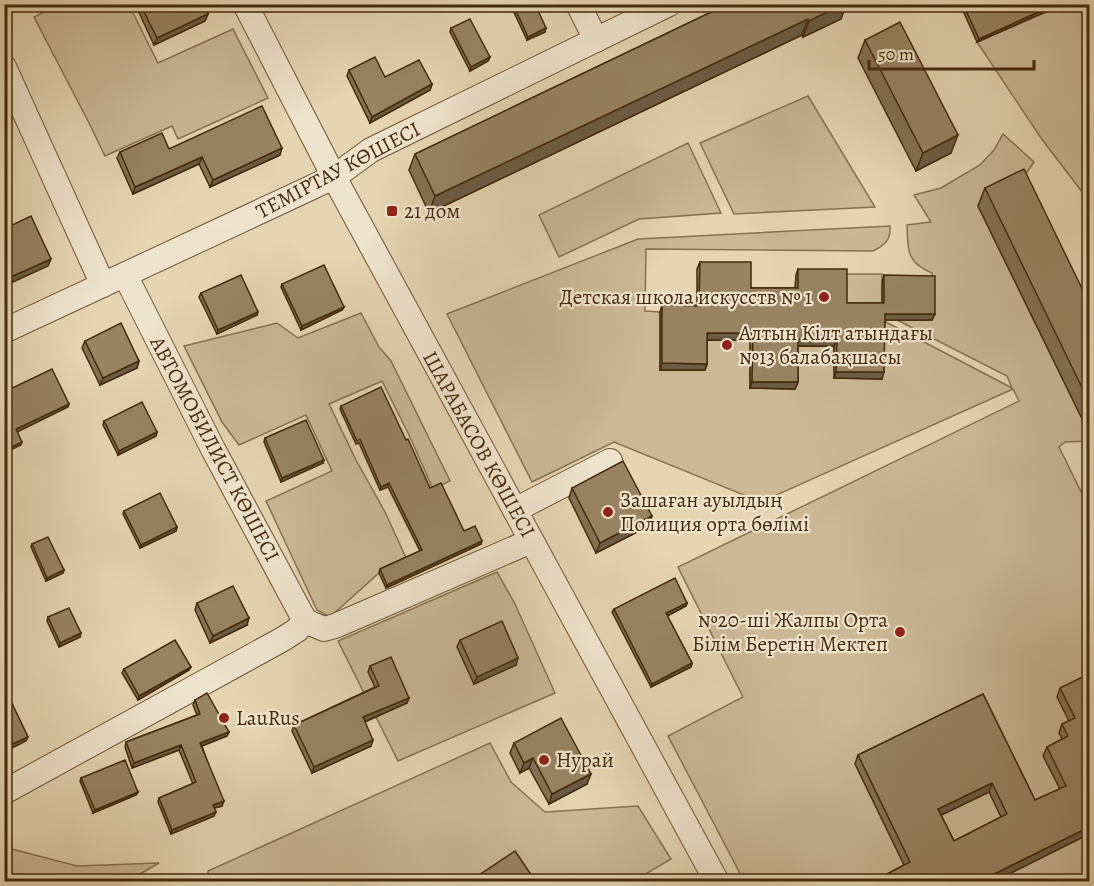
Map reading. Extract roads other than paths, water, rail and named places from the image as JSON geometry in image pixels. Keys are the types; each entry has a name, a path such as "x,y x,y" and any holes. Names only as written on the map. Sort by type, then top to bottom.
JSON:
{"street":[{"name":"ШАРАБАСОВ КӨШЕСІ","path":"245,4 334,177 717,882"},
{"path":"578,4 596,40"},
{"name":"ТЕМІРТАУ КӨШЕСІ","path":"4,331 334,177 371,150 669,4"},
{"name":"АВТОМОБИЛИСТ КӨШЕСІ","path":"4,67 114,280 213,449 305,621"},
{"path":"515,510 610,461"},
{"path":"4,792 284,639 305,621 324,629 335,626 531,541"}],"place":[{"name":"21 дом","path":"392,211"},
{"name":"Детская школа искусств № 1","path":"824,297"},
{"name":"Алтын Кілт атындағы №13 балабақшасы","path":"727,345"},
{"name":"Зашаған ауылдың Полиция орта бөлімі","path":"608,512"},
{"name":"№20-ші Жалпы Орта Білім Беретін Мектеп","path":"900,632"},
{"name":"LauRus","path":"224,718"},
{"name":"Нурай","path":"544,760"}]}
